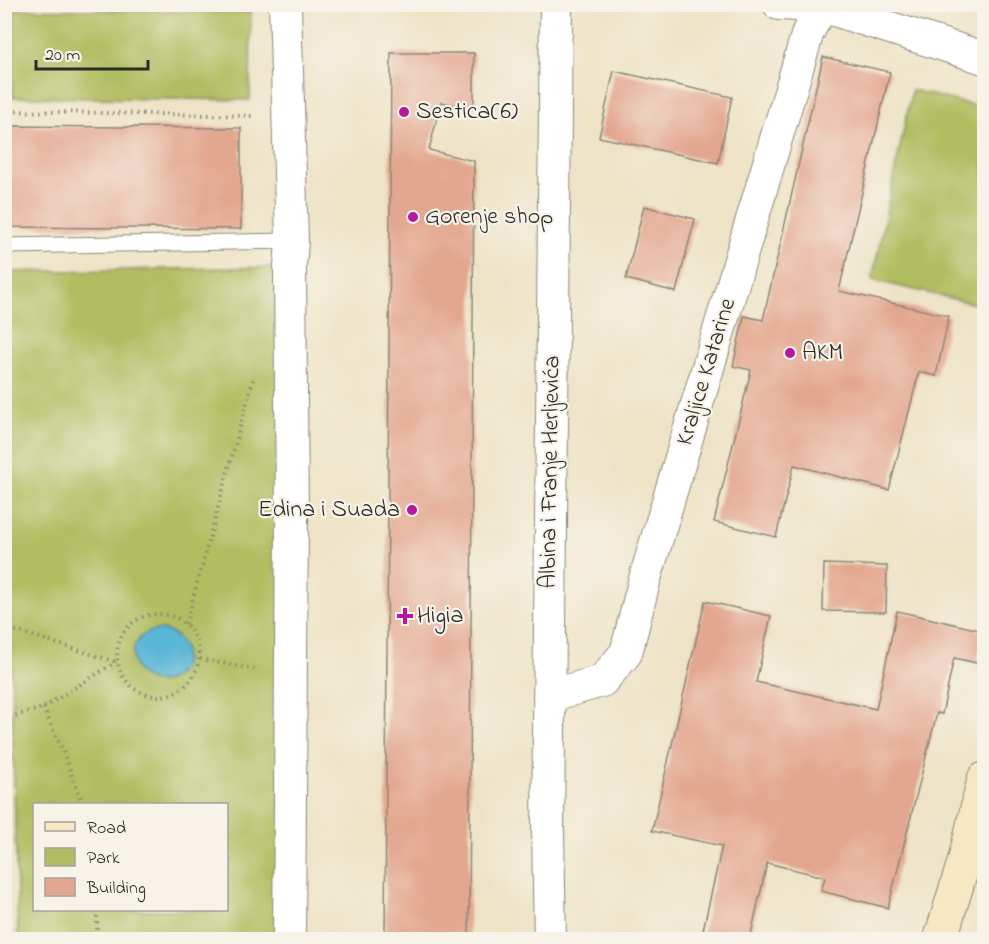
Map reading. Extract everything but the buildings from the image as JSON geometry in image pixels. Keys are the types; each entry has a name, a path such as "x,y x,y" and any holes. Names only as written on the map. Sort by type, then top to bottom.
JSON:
{"street":[{"path":"285,4 292,241 290,267 292,505 290,939"},
{"name":"Albina i Franje Herljevića","path":"550,939 548,832 556,4"},
{"path":"779,4 822,6 984,58"},
{"name":"Kraljice Katarine","path":"549,696 602,681 626,653 648,570 808,32 822,6"},
{"path":"940,939 965,859 984,779"}],"lane":[{"path":"4,246 292,241"}],"path":[{"path":"4,111 265,116"},
{"path":"186,624 255,372"},
{"path":"154,614 165,614 186,624 194,634 199,646 199,659 196,672 179,692 153,697 129,686 116,662 119,640 125,629 143,616 154,614"},
{"path":"4,627 116,662"},
{"path":"199,659 290,676"},
{"path":"4,719 43,708 116,662"},
{"path":"43,708 64,753 82,803"},
{"path":"97,911 97,939"}],"green space":[{"path":"14,9 251,12 250,100 12,97"},
{"path":"912,90 984,108 984,306 872,280"},
{"path":"290,267 289,939 18,939 5,429 4,272"}],"water":[{"path":"159,630 169,632 177,638 183,646 185,656 183,666 177,674 169,680 159,682 149,680 141,674 135,666 133,656 135,646 141,638 149,632"}],"place":[{"name":"Sestica(6)","path":"404,112"},
{"name":"Gorenje shop","path":"413,217"},
{"name":"AKM","path":"790,353"},
{"name":"Edina i Suada","path":"412,510"},
{"name":"Higia","path":"405,616"}]}
